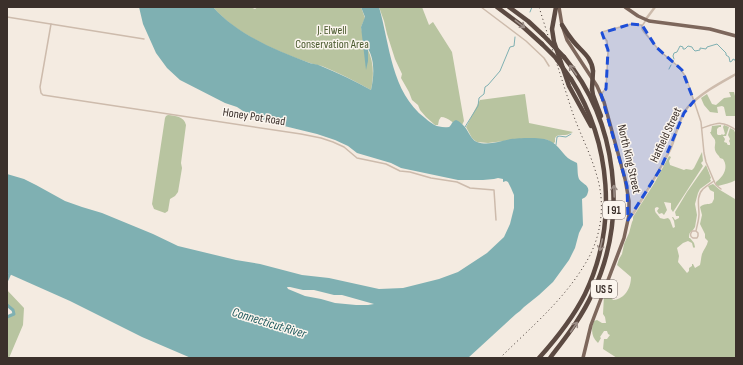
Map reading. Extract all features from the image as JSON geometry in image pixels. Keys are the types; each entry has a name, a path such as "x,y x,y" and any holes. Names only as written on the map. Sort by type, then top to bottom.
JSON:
{"highway":[{"name":"I 91","path":"497,7 521,25 542,44 555,57 571,79 585,104 594,126 602,154 605,178 606,204 604,234 593,275 572,317 560,334 539,358"},
{"name":"I 91","path":"509,7 528,21 543,35 564,57 581,81 600,120 612,169 614,201 612,226 606,257 588,304 574,326 550,358"},
{"path":"557,7 552,29 554,42 568,86 596,137 605,178"},
{"path":"562,25 572,40 589,57 592,64 593,95 603,122 607,144"}],"main road":[{"name":"North King Street","path":"557,7 567,40 601,94 627,186 629,201 628,220 624,238 591,325 583,358"},
{"name":"North King Street","path":"557,7 559,24 563,36 571,51 580,61"},
{"path":"625,7 646,20 658,23 710,29 736,36"}],"street":[{"path":"481,7 526,41 544,58 549,66"},
{"path":"642,25 655,7"},
{"path":"7,17 144,39"},
{"name":"Honey Pot Road","path":"50,24 40,87 43,95 321,138 341,145 358,158 386,164 400,171 457,182 470,188 494,190 496,220"},
{"path":"601,94 605,90 606,86 608,44 602,32 631,24 642,25"},
{"path":"642,25 644,32 656,47 682,70 686,77 702,128 705,158 716,185 721,189"},
{"name":"Hatfield Street","path":"628,220 661,168 675,139 684,113 694,101 736,74"},
{"path":"702,128 721,123 729,125 736,130"},
{"path":"696,231 699,217 699,194 702,189 714,181"}],"highlighted area":[{"path":"631,24 642,25 656,47 682,70 694,101 684,113 661,168 628,220 627,186 601,94 606,89 608,50 602,33"}],"green space":[{"name":"J. Elwell Conservation Area","path":"213,7 250,7 255,9 258,7 361,7 365,18 361,27 368,61 367,48 372,63 373,79 371,90 322,66 309,63 256,40 222,17"},
{"name":"J. Elwell Conservation Area","path":"379,7 422,7 429,25 433,22 452,52 464,121 460,129 444,117 441,117 438,125 435,125 426,117 418,105 412,100 401,78 402,74 395,59"},
{"path":"729,92 734,92 736,96 736,118 735,116 726,116 724,107 722,106 717,107 718,113 710,112 704,105 701,98 707,94 712,104 716,105 724,98 731,97"},
{"path":"525,94 529,123 573,132 567,135 557,136 553,144 548,140 541,139 519,139 488,143 477,142 472,138 466,127 480,100"},
{"path":"168,115 181,118 186,125 178,192 170,199 168,211 165,213 154,209 152,204 165,118"},
{"path":"721,125 721,127 717,129 718,135 725,134 723,127 724,125 729,127 726,136 723,136 725,139 724,142 728,145 730,145 728,135 730,128 734,130 736,135 736,180 718,186 716,185 716,182 723,175 725,162 715,151 715,140 710,132 712,126"},
{"path":"702,152 703,161 701,163 703,166 673,212 671,209 671,203 664,202 667,210 664,215 662,213 659,214 657,211 659,208 657,207 655,208 655,211 660,218 668,218 673,228 675,227 672,217 675,220 679,218 679,216 676,216 675,212 706,165 711,181 700,189 698,193 695,204 697,215 695,227 689,235 689,238 694,243 695,247 694,248 692,243 688,241 677,248 679,256 678,262 687,273 692,264 695,268 700,265 702,254 708,241 705,238 705,234 700,224 702,215 700,207 712,203 714,199 714,192 710,190 708,186 713,184 720,190 735,199 736,198 736,358 617,358 603,349 604,339 607,339 610,335 607,331 604,331 598,343 593,336 592,327 594,321 597,320 602,323 606,323 603,314 604,295 610,296 613,300 621,298 630,285 631,277 617,265 629,233 633,217 669,156 671,157 669,161 670,165 684,170 692,170"},
{"path":"7,290 24,308 23,325 9,358 7,358 7,317 14,314 13,310 7,305"}],"water":[{"name":"Connecticut River","path":"139,7 213,7 233,25 256,40 309,63 334,71 371,90 373,80 373,63 368,49 366,70 361,27 365,17 361,7 379,7 389,52 398,81 405,95 414,107 433,124 436,126 449,127 456,120 466,128 474,140 481,143 519,138 548,140 568,158 577,163 579,179 587,186 588,192 582,199 583,225 569,260 553,282 468,358 191,358 142,337 70,301 7,273 7,174 24,179 65,201 102,213 178,246 302,275 329,278 379,289 403,288 439,279 458,272 487,253 504,237 510,224 514,208 514,195 508,182 503,182 503,179 458,180 401,168 391,163 357,153 348,146 335,140 276,124 267,119 261,120 180,80 167,68 156,53 143,24","holes":["287,287 303,290 314,290 334,295 342,295 374,304 356,305 335,303 305,296 288,289"]}],"waterway":[{"path":"530,12 532,7"},
{"path":"465,127 478,106 479,98 484,94 485,87 500,71 510,47 514,46 515,37"},
{"path":"674,59 674,53 677,52 680,46 683,47 683,49 688,46 692,47 695,51 700,50 700,48 706,49 707,47 717,44 729,57 730,62 733,59 736,63"},
{"path":"669,69 671,65"},
{"path":"556,145 557,137 566,137 571,134"},
{"path":"7,280 11,271"},
{"path":"7,305 13,310 14,314 7,317"}],"railway":[{"path":"500,358 546,314 567,290 591,254 601,220 601,196 596,173 572,111 539,7"}]}
